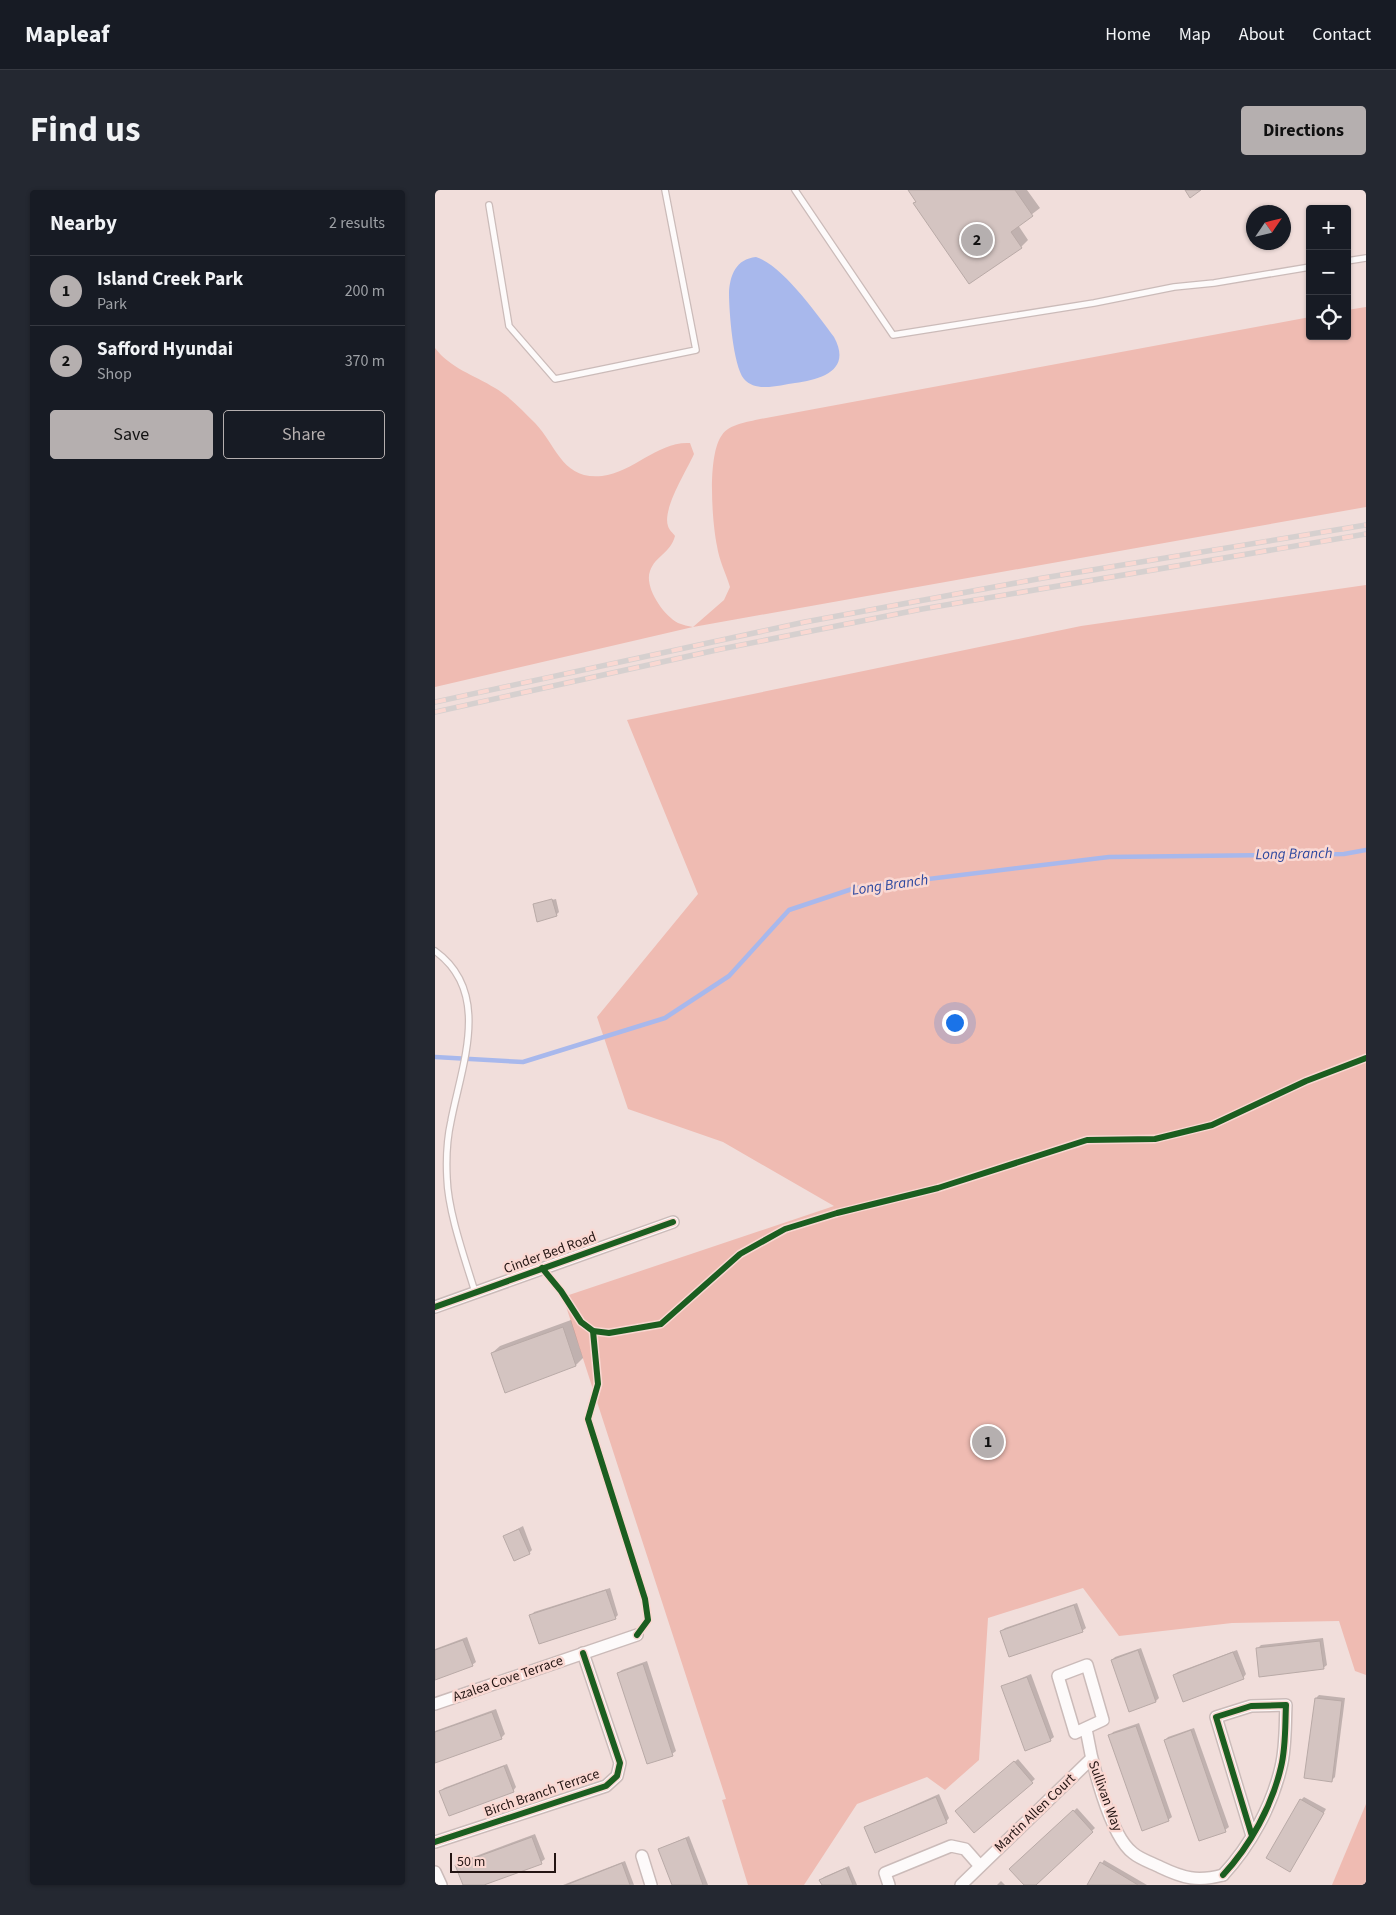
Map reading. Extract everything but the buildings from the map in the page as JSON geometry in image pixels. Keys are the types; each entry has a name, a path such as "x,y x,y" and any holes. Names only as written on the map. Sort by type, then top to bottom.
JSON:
{"street":[{"name":"Cinder Bed Road","path":"435,1307 476,1294 542,1268 673,1222"},
{"name":"Azalea Cove Terrace","path":"435,1704 637,1635"},
{"name":"Birch Branch Terrace","path":"435,1842 606,1786 617,1776 621,1763 583,1653"},
{"path":"1087,1665 1103,1720 1086,1729 1075,1733 1058,1676 1087,1665"},
{"path":"1223,1880 1252,1836 1274,1792 1282,1765 1286,1705 1251,1706 1216,1717 1252,1836"},
{"name":"Sullivan Way","path":"1086,1729 1091,1759 1116,1831 1133,1853 1172,1873 1204,1880 1223,1880"},
{"name":"Martin Allen Court","path":"961,1885 1091,1759"},
{"path":"889,1885 885,1873 951,1846 965,1849 980,1866"},
{"path":"642,1856 651,1885"},
{"path":"435,1872 441,1885"}],"lane":[{"path":"489,205 509,326 555,379 697,350 665,190"},
{"path":"795,190 893,335 1084,304 1174,287 1306,268"},
{"path":"1351,260 1366,258"},
{"path":"435,951 447,960 458,975 465,992 469,1011 467,1054 451,1123 447,1180 461,1243 476,1294"}],"shaded area":[{"path":"1366,307 1366,507 693,627 724,600 730,587 717,546 712,489 714,457 717,445 722,435 729,428 760,419 1306,318 1306,340 1351,340 1351,309"},
{"path":"435,348 455,366 511,399 543,432 562,460 578,473 589,476 602,476 614,473 667,447 690,443 694,454 676,490 667,519 669,527 675,536 670,547 656,561 650,571 649,578 652,592 666,614 678,623 693,627 435,687"},
{"path":"1366,585 1366,1675 1355,1671 1339,1621 1232,1623 1119,1636 1083,1588 988,1618 979,1760 945,1790 927,1777 857,1804 804,1885 748,1885 722,1800 726,1799 563,1297 834,1206 723,1142 628,1109 597,1017 698,894 627,720 1081,626"},
{"path":"1366,1804 1366,1885 1332,1885"}],"water":[{"path":"756,257 766,262 788,280 834,337 839,348 839,358 837,365 831,371 815,379 768,387 755,386 744,379 737,362 732,338 729,293 735,269 743,261"}],"waterway":[{"name":"Long Branch","path":"435,1057 523,1062 665,1018 729,976 789,910 855,888 1109,857 1344,854 1366,850"}],"railway":[{"path":"435,702 805,622 1043,578 1366,525"},
{"path":"435,712 721,649 922,609 1366,534"}],"cycle path":[{"path":"542,1268 561,1291 581,1322 593,1331 609,1333 661,1324 740,1254 785,1229 837,1213 938,1188 1087,1140 1155,1139 1212,1125 1306,1081 1366,1058"},
{"path":"435,1307 673,1222"},
{"path":"593,1331 598,1384 588,1419 645,1599 648,1620 637,1635"},
{"path":"435,1842 606,1786 617,1776 620,1763 583,1653"},
{"path":"1223,1875 1251,1838 1259,1825 1272,1796 1283,1759 1286,1705 1251,1706 1216,1717 1252,1836"}],"place":[{"name":"Safford Hyundai","path":"977,240"},
{"name":"Island Creek Park","path":"988,1442"}]}
